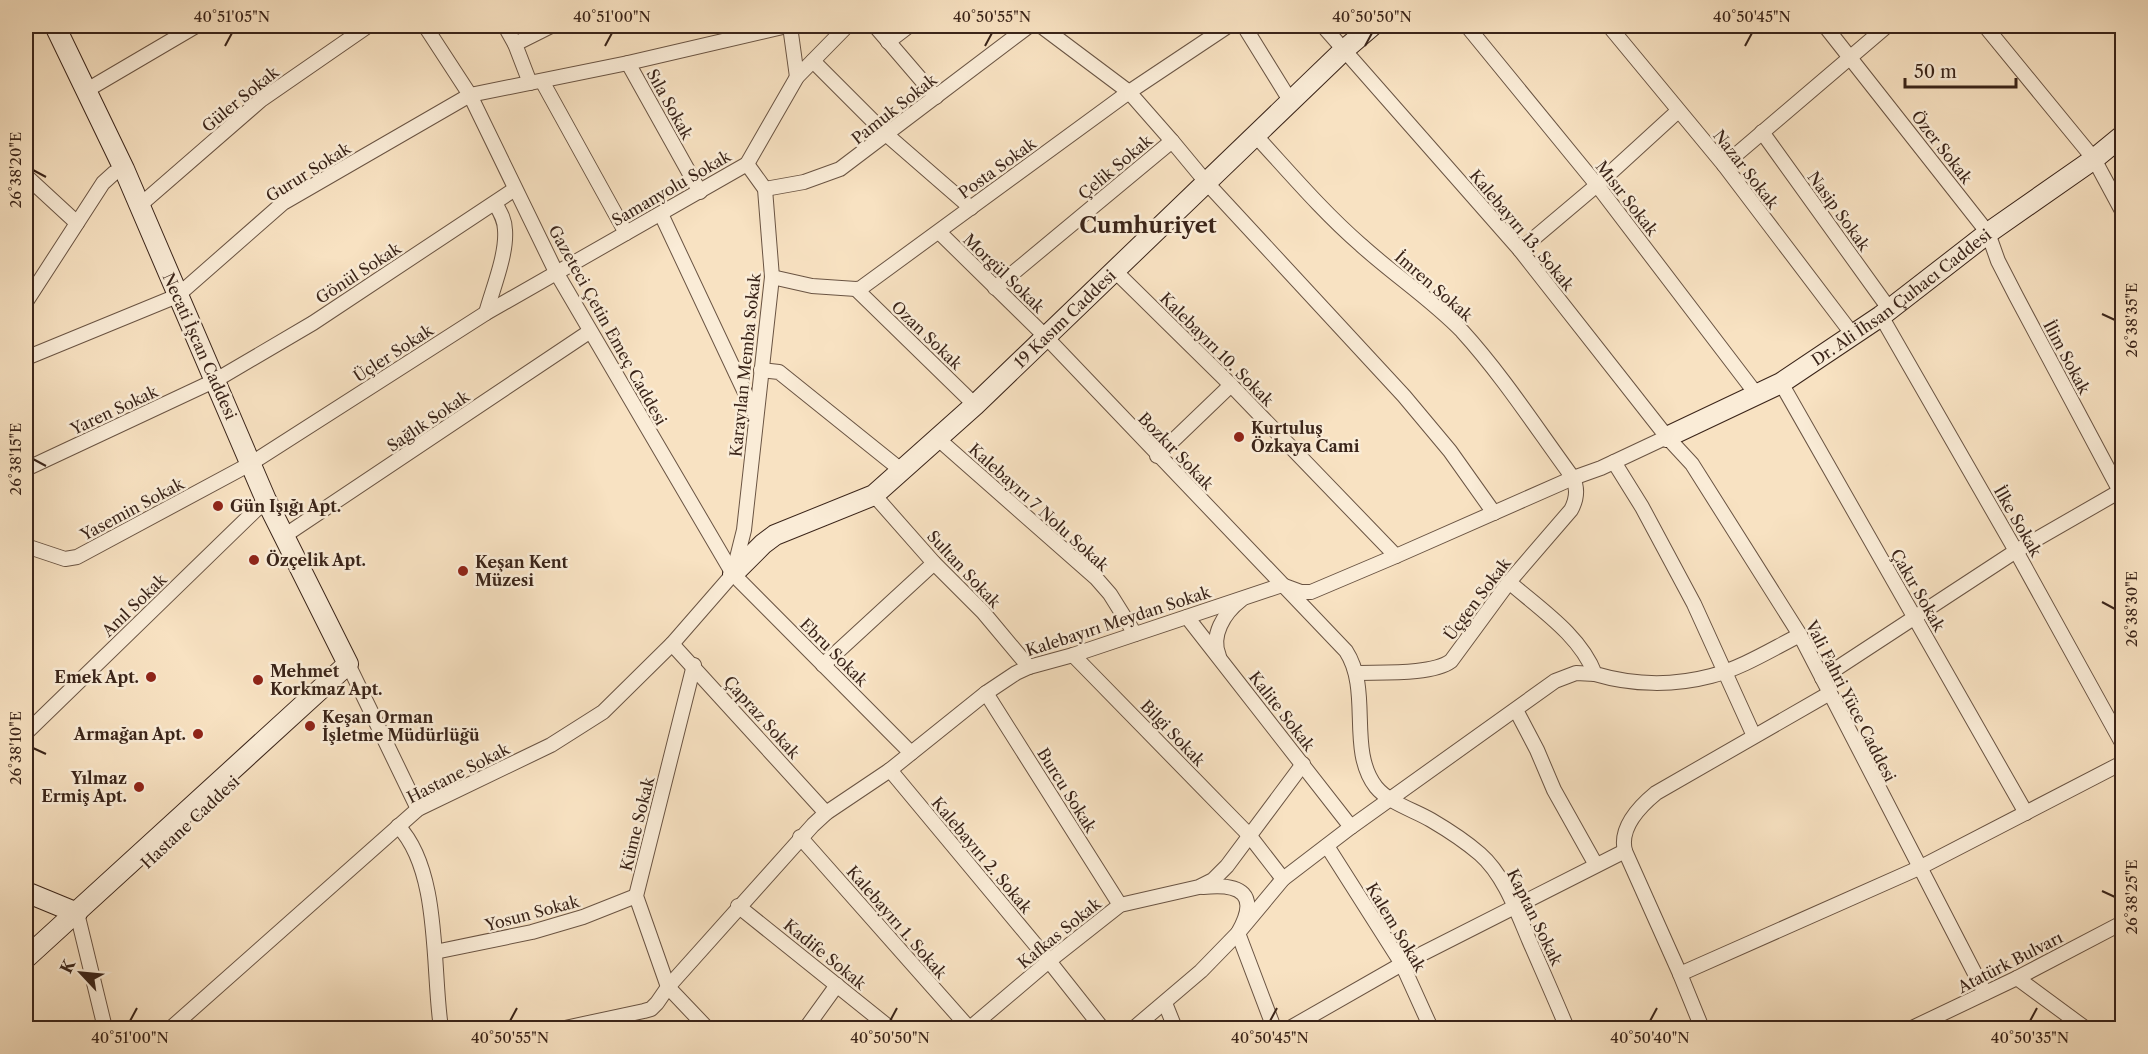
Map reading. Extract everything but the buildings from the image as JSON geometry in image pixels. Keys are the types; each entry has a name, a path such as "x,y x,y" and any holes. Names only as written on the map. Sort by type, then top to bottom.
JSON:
{"street":[{"name":"Necati İşcan Caddesi","path":"55,26 124,168 266,500 350,669"},
{"path":"87,90 196,26"},
{"name":"Güler Sokak","path":"139,206 261,100 368,26"},
{"name":"Gazeteci Çetin Emeç Caddesi","path":"425,26 470,95 556,272 733,574"},
{"path":"505,26 626,233"},
{"path":"515,44 551,26"},
{"path":"789,26 797,77"},
{"name":"Gurur Sokak","path":"26,358 177,296 283,203 470,95 628,63 789,26"},
{"name":"Samanyolu Sokak","path":"556,272 747,164 797,77 847,26"},
{"path":"875,26 936,97"},
{"path":"888,42 909,26"},
{"name":"Pamuk Sokak","path":"765,189 804,182 832,173 858,157 1029,26"},
{"path":"1041,26 1129,92 1206,182 1404,396 1450,452 1494,513"},
{"name":"Posta Sokak","path":"856,289 867,284 1129,92 1228,26"},
{"path":"1244,26 1291,102"},
{"name":"Kalebayırı 13. Sokak","path":"1323,26 1520,250 1667,437"},
{"name":"19 Kasım Caddesi","path":"733,574 775,535 874,495 975,405 1344,50 1372,26"},
{"name":"Mısır Sokak","path":"1467,26 1597,185 1757,395"},
{"name":"Nazar Sokak","path":"1609,26 1724,165 1853,335"},
{"name":"Özer Sokak","path":"1825,26 1988,233"},
{"path":"1724,165 1887,26"},
{"path":"1985,26 2094,159 2122,211"},
{"path":"813,61 886,135 971,208"},
{"name":"Sıla Sokak","path":"628,63 700,192"},
{"path":"1520,250 1597,185 1678,111"},
{"name":"Nasip Sokak","path":"1762,132 1885,313"},
{"name":"İmren Sokak","path":"1256,136 1348,233 1417,289 1462,331 1488,362 1573,478"},
{"name":"Dr. Ali İhsan Çuhacı Caddesi","path":"1667,437 1781,383 1885,313 1988,233 2094,159 2122,136"},
{"name":"Çelik Sokak","path":"995,288 1172,141"},
{"path":"747,164 765,189"},
{"path":"27,298 106,179 124,168"},
{"path":"26,176 77,223"},
{"name":"Gönül Sokak","path":"216,380 313,322 515,189"},
{"name":"Karayılan Memba Sokak","path":"733,574 744,520 772,277 765,189"},
{"path":"486,313 505,235 502,217 495,203"},
{"path":"661,214 756,417"},
{"name":"Morgül Sokak","path":"939,232 1046,338"},
{"name":"İlim Sokak","path":"1988,233 1998,261 2016,296 2122,492"},
{"name":"Kalebayırı 10. Sokak","path":"1114,270 1231,385 1396,556"},
{"name":"Üçler Sokak","path":"250,464 486,313 556,272"},
{"path":"772,277 812,286 856,289"},
{"name":"Ozan Sokak","path":"856,289 975,405"},
{"name":"İlke Sokak","path":"1885,313 2122,743"},
{"name":"Sağlık Sokak","path":"284,537 590,332"},
{"name":"Bozkır Sokak","path":"1046,338 1346,651 1356,673"},
{"path":"761,370 779,372 901,470"},
{"name":"Yaren Sokak","path":"26,469 216,380"},
{"name":"Çakır Sokak","path":"1781,383 2026,813"},
{"path":"1157,456 1231,385"},
{"path":"1282,585 1301,592 1311,591 1614,462 1667,437"},
{"name":"Vali Fahri Yüce Caddesi","path":"1667,437 1692,464 1800,635 1985,993"},
{"name":"Kalebayırı 7 Nolu Sokak","path":"937,438 1096,578 1110,594 1135,634"},
{"path":"1614,462 1642,507 1694,604 1754,736"},
{"name":"Yasemin Sokak","path":"26,546 71,560 250,464"},
{"name":"Üçgen Sokak","path":"1356,673 1428,670 1447,664 1509,582 1571,510 1576,495 1573,478"},
{"path":"1822,678 2016,551 2122,492"},
{"name":"Sultan Sokak","path":"874,495 934,563 975,604 1029,667"},
{"name":"Anıl Sokak","path":"26,733 266,500"},
{"path":"744,520 754,533 761,536 775,535"},
{"path":"823,665 934,563"},
{"name":"Hastane Sokak","path":"171,1029 418,809 538,752 579,728 615,701 672,644 733,574"},
{"name":"Ebru Sokak","path":"733,574 911,753"},
{"path":"1509,582 1576,641 1585,653 1595,674"},
{"name":"Kalebayırı Meydan Sokak","path":"565,1029 651,1009 800,837 826,813 890,770 1004,680 1029,667 1073,655 1282,585"},
{"path":"1219,658 1215,644 1219,630 1232,608 1244,598"},
{"name":"Kalite Sokak","path":"1186,617 1351,827"},
{"path":"1134,1029 1201,971 1238,933 1283,879 1351,827 1563,677 1582,672 1626,682 1658,683 1700,679 1724,672 1800,635"},
{"name":"Çapraz Sokak","path":"672,644 694,665 826,813"},
{"name":"Bilgi Sokak","path":"1073,655 1249,835 1283,879"},
{"name":"Küme Sokak","path":"668,987 636,896 694,665"},
{"path":"350,669 418,809"},
{"name":"Hastane Caddesi","path":"26,969 78,917 350,669"},
{"path":"1356,673 1365,762 1376,787 1391,799"},
{"name":"Burcu Sokak","path":"986,693 1120,905"},
{"path":"1702,1029 1625,851 1623,843 1626,830 1647,801 1668,785 1830,693"},
{"path":"1516,710 1537,750 1554,790 1596,865"},
{"path":"1680,974 1919,868 2122,763"},
{"name":"Kafkas Sokak","path":"969,1029 1120,905 1199,887 1213,880 1303,764"},
{"name":"Kalebayırı 2. Sokak","path":"890,770 1049,961 1102,1029"},
{"name":"Kaptan Sokak","path":"1391,799 1438,824 1482,855 1497,874 1514,906 1567,1029"},
{"path":"398,826 412,842 422,865 435,952 437,1001 441,1029"},
{"path":"1249,835 1232,866 1234,882 1252,905 1262,904"},
{"name":"Kalebayırı 1. Sokak","path":"800,837 969,1029"},
{"name":"Kalem Sokak","path":"1327,846 1402,964 1431,1029"},
{"path":"1290,1029 1402,964 1625,851"},
{"path":"1199,887 1226,886 1244,896"},
{"path":"26,892 78,917 105,1029"},
{"name":"Yosun Sokak","path":"435,952 532,932 583,917 636,896"},
{"path":"1244,896 1247,914 1238,933 1274,1029"},
{"name":"Kadife Sokak","path":"738,906 890,1029"},
{"name":"Hastane Caddesi","path":"26,958 78,917"},
{"name":"Atatürk Bulvarı","path":"1915,1028 2122,923"},
{"path":"2017,978 2085,1029"},
{"path":"806,1029 837,985"},
{"path":"668,987 707,1029"},
{"path":"1165,1003 1176,1029"}],"place":[{"name":"Kurtuluş Özkaya Cami","path":"1239,437"},
{"name":"Gün Işığı Apt.","path":"218,506"},
{"name":"Özçelik Apt.","path":"254,560"},
{"name":"Keşan Kent Müzesi","path":"463,571"},
{"name":"Emek Apt.","path":"151,677"},
{"name":"Mehmet Korkmaz Apt.","path":"258,680"},
{"name":"Keşan Orman İşletme Müdürlüğü","path":"310,726"},
{"name":"Armağan Apt.","path":"198,734"},
{"name":"Yılmaz Ermiş Apt.","path":"139,787"}],"district":[{"name":"Cumhuriyet","path":"1148,225"}]}
